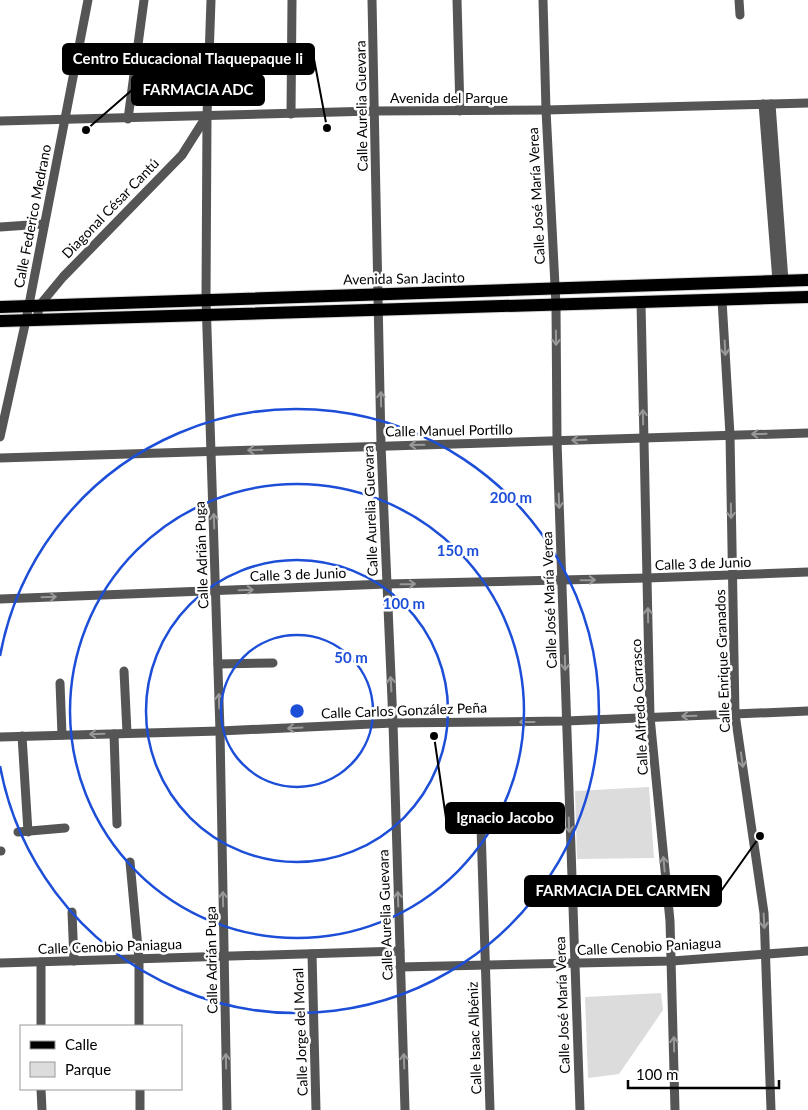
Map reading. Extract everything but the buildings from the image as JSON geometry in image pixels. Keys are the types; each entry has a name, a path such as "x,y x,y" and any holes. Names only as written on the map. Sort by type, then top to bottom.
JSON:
{"main road":[{"name":"Avenida San Jacinto","path":"0,307 808,280"},
{"path":"0,321 808,296"}],"street":[{"name":"Calle Federico Medrano","path":"0,437 32,320 44,224 88,0"},
{"path":"128,118 144,0"},
{"name":"Calle Adrián Puga","path":"211,0 207,116 206,316 220,732 227,1110"},
{"path":"290,114 292,0"},
{"name":"Calle Aurelia Guevara","path":"372,0 381,445 393,723 405,1110"},
{"path":"457,0 460,111"},
{"name":"Calle José María Verea","path":"543,0 546,110 556,305 557,441 580,1110"},
{"path":"739,0 740,15"},
{"name":"Avenida del Parque","path":"0,121 374,111 546,110 808,103"},
{"path":"767,104 781,281"},
{"name":"Diagonal César Cantú","path":"34,306 182,155 207,116"},
{"path":"0,227 44,224"},
{"name":"Calle Enrique Granados","path":"722,300 730,435 735,714 764,913 771,1110"},
{"name":"Calle Alfredo Carrasco","path":"641,302 650,717 670,921 675,1110"},
{"name":"Calle Manuel Portillo","path":"0,458 808,433"},
{"name":"Calle 3 de Junio","path":"0,599 386,584 808,572"},
{"path":"218,664 274,663"},
{"path":"124,671 127,733"},
{"path":"60,683 62,735"},
{"name":"Calle Carlos González Peña","path":"0,737 220,732 393,723 566,721 808,711"},
{"path":"114,734 117,824"},
{"path":"22,736 28,832"},
{"name":"Calle Isaac Albéniz","path":"481,827 490,1110"},
{"path":"18,832 65,828"},
{"path":"130,862 139,959 139,1025"},
{"path":"72,912 74,961"},
{"name":"Calle Cenobio Paniagua","path":"400,967 672,961 808,950"},
{"name":"Calle Cenobio Paniagua","path":"0,963 400,951"},
{"name":"Calle Jorge del Moral","path":"312,954 316,1110"},
{"path":"40,962 41,1025"},
{"path":"41,1090 42,1110"},
{"path":"140,1090 140,1110"}],"green space":[{"path":"649,787 654,858 577,859 575,791"},
{"path":"661,993 663,1010 619,1074 588,1078 585,997"}],"place":[{"name":"Centro Educacional Tlaquepaque Ii","path":"327,128"},
{"name":"FARMACIA ADC","path":"86,130"},
{"name":"Ignacio Jacobo","path":"434,736"},
{"name":"FARMACIA DEL CARMEN","path":"760,836"}]}
